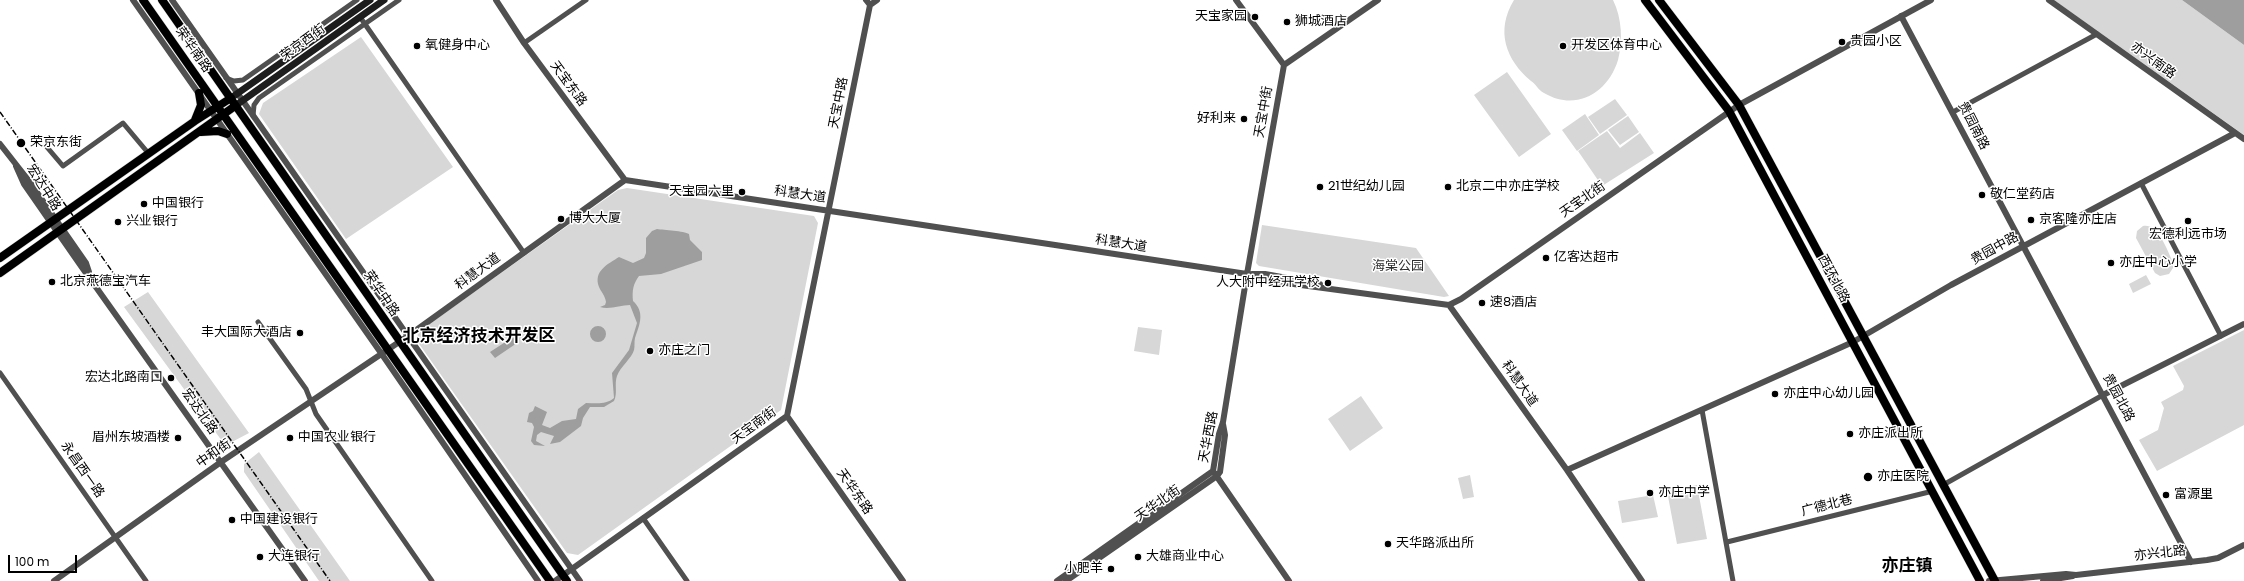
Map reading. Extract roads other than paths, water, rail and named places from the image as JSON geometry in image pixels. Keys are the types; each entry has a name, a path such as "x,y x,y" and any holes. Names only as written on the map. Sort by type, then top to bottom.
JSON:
{"main road":[{"name":"荣华南路","path":"143,0 165,31 220,117"},
{"name":"荣华南路","path":"162,0 234,96"},
{"name":"荣京西街","path":"234,96 370,0"},
{"name":"荣京西街","path":"236,106 384,0"},
{"name":"西环北路","path":"1645,0 1729,111 1980,581"},
{"name":"西环北路","path":"1659,0 1738,105 1943,485 1993,581"},
{"path":"195,121 201,105 199,93"},
{"name":"荣华中路","path":"234,96 236,106 565,578"},
{"path":"0,258 195,121 234,96"},
{"path":"0,272 236,106"},
{"name":"荣华中路","path":"220,117 336,275 385,351 550,581"},
{"path":"201,132 218,131 226,134"}],"street":[{"path":"133,0 199,93 214,109"},
{"path":"172,0 226,78 234,96 243,101 580,581"},
{"path":"226,78 234,81 243,80 357,0"},
{"path":"254,117 254,105 259,98 399,0"},
{"name":"天宝东路","path":"496,0 524,43 625,180"},
{"path":"524,43 586,0"},
{"path":"868,2 876,0"},
{"path":"1236,0 1284,65 1378,0"},
{"name":"天宝北街","path":"1449,305 1461,299 1738,105 1931,0"},
{"name":"亦兴南路","path":"2049,0 2244,139"},
{"name":"天宝中路","path":"828,211 868,2"},
{"name":"贵园南路","path":"1901,16 2023,246"},
{"path":"360,17 524,253"},
{"path":"165,31 169,51"},
{"path":"1953,112 2097,34"},
{"name":"天宝中街","path":"1246,274 1284,65"},
{"path":"220,117 226,134 341,296 385,351 538,581"},
{"path":"46,146 63,166 123,123 149,154"},
{"name":"贵园中路","path":"1567,470 1853,342 2023,246 2235,133"},
{"name":"宏达中路","path":"0,144 28,181 60,230"},
{"path":"281,156 286,176"},
{"name":"科慧大道","path":"385,351 625,180 1246,274 1264,280 1323,286 1449,305 1567,470 1642,581"},
{"path":"2141,183 2221,336"},
{"name":"天宝南街","path":"555,581 565,578 572,569 787,416 828,211"},
{"name":"宏达北路","path":"60,230 90,276 305,581"},
{"name":"贵园北路","path":"2023,246 2191,562"},
{"name":"天华西路","path":"1246,274 1223,422 1219,434 1215,474 1289,581"},
{"path":"336,275 341,296"},
{"path":"258,322 306,389 316,414 432,581"},
{"path":"1943,485 2103,395 2244,324"},
{"name":"中和街","path":"54,581 221,462 385,351"},
{"name":"永昌西一路","path":"0,373 146,581"},
{"path":"441,383 446,409"},
{"path":"1702,410 1733,581"},
{"name":"天华东路","path":"787,416 903,581"},
{"name":"天华北街","path":"1057,581 1215,474"},
{"name":"天华北街","path":"1066,581 1215,474"},
{"name":"广德北巷","path":"1727,542 1933,491"},
{"path":"503,514 506,535"},
{"path":"643,518 687,581"},
{"name":"亦兴北路","path":"1993,581 2191,562 2218,558 2244,545"},
{"name":"亦兴北路","path":"2043,581 2066,578 2076,574"}],"railway":[{"path":"0,112 330,581"}],"place":[{"name":"天宝家园","path":"1255,17"},
{"name":"狮城酒店","path":"1287,22"},
{"name":"贵园小区","path":"1842,42"},
{"name":"氧健身中心","path":"417,46"},
{"name":"开发区体育中心","path":"1563,46"},
{"name":"好利来","path":"1244,119"},
{"name":"荣京东街","path":"21,143"},
{"name":"21世纪幼儿园","path":"1320,187"},
{"name":"北京二中亦庄学校","path":"1448,187"},
{"name":"天宝园六里","path":"742,192"},
{"name":"敬仁堂药店","path":"1982,195"},
{"name":"中国银行","path":"144,204"},
{"name":"博大大厦","path":"561,219"},
{"name":"京客隆亦庄店","path":"2031,220"},
{"name":"宏德利远市场","path":"2188,221"},
{"name":"兴业银行","path":"118,222"},
{"name":"亿客达超市","path":"1546,258"},
{"name":"亦庄中心小学","path":"2111,263"},
{"name":"北京燕德宝汽车","path":"52,282"},
{"name":"人大附中经开学校","path":"1328,283"},
{"name":"速8酒店","path":"1482,303"},
{"name":"丰大国际大酒店","path":"300,333"},
{"name":"亦庄之门","path":"650,351"},
{"name":"宏达北路南口","path":"171,378"},
{"name":"亦庄中心幼儿园","path":"1775,394"},
{"name":"亦庄派出所","path":"1850,434"},
{"name":"眉州东坡酒楼","path":"178,438"},
{"name":"中国农业银行","path":"290,438"},
{"name":"亦庄医院","path":"1868,477"},
{"name":"亦庄中学","path":"1650,493"},
{"name":"富源里","path":"2166,495"},
{"name":"中国建设银行","path":"232,520"},
{"name":"天华路派出所","path":"1388,544"},
{"name":"大连银行","path":"260,557"},
{"name":"大雄商业中心","path":"1138,557"},
{"name":"小肥羊","path":"1111,569"}],"district":[{"name":"北京经济技术开发区","path":"479,337"},
{"name":"亦庄镇","path":"1907,567"}],"park label":[{"name":"海棠公园","path":"1398,267"}]}
